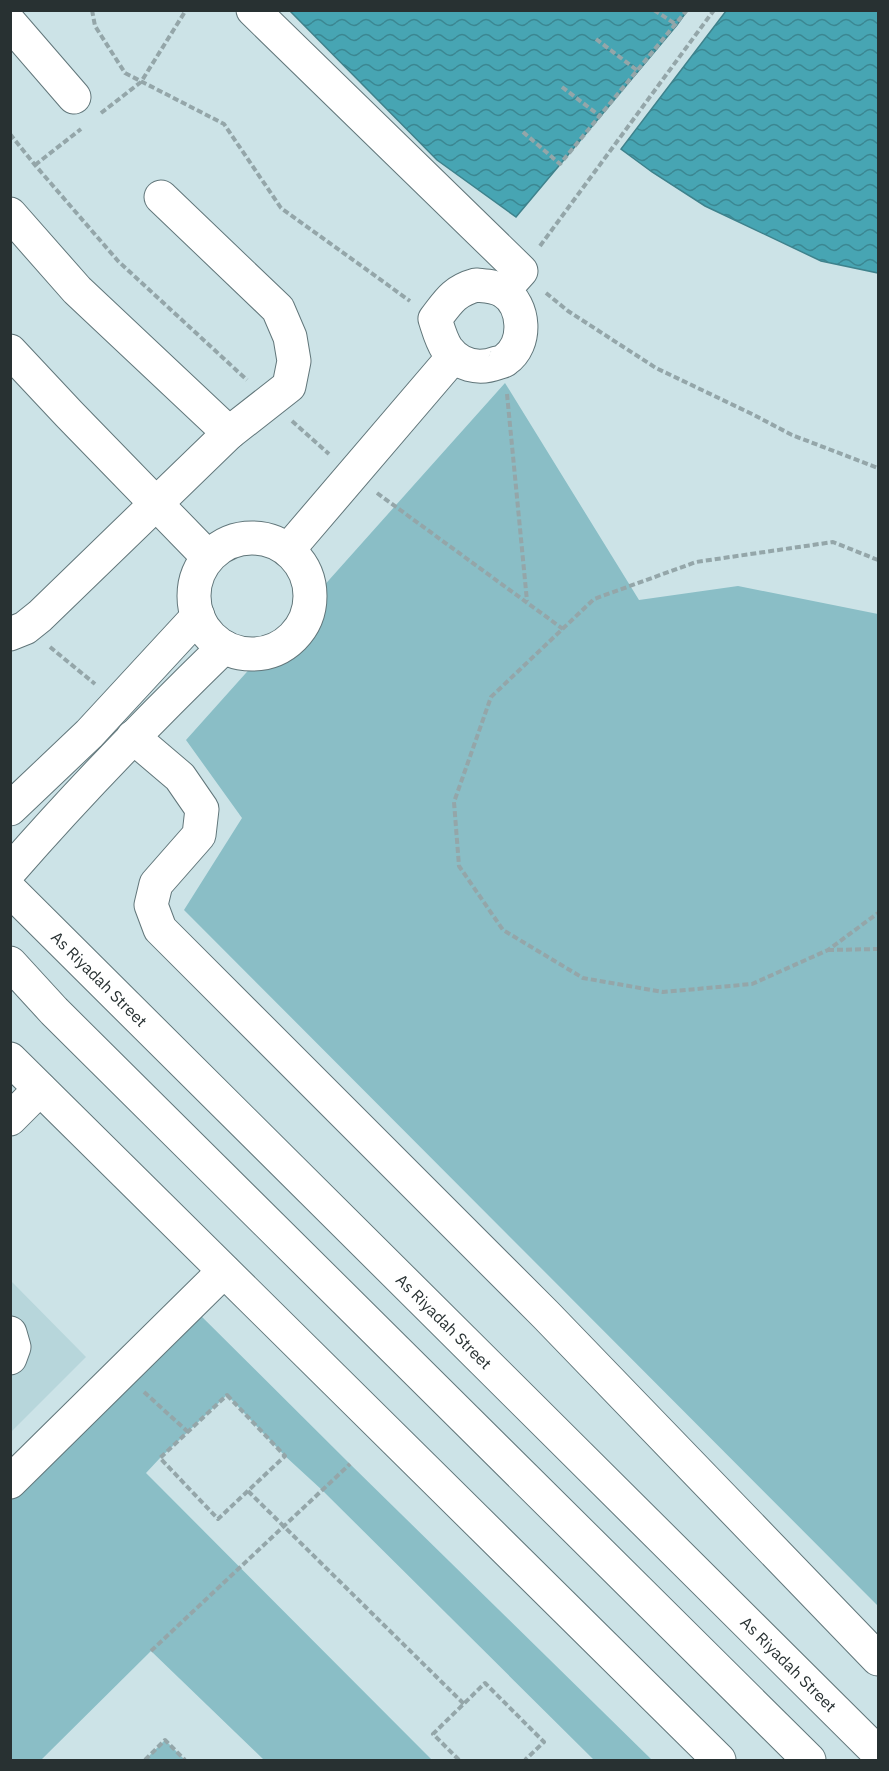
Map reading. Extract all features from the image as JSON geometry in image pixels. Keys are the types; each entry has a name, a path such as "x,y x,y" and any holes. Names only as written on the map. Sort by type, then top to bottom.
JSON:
{"street":[{"path":"253,10 512,281 512,300 519,311 521,325 520,338 514,350 505,360 478,367 465,364 453,357 445,346 435,319 452,297 463,289 476,285 490,286 512,281"},
{"path":"10,23 86,112"},
{"path":"18,631 40,616 230,433 289,386 294,361 290,337 278,309 161,197"},
{"path":"10,214 77,290 230,433"},
{"path":"10,351 208,557"},
{"path":"288,550 453,357"},
{"path":"256,537 273,541 288,550 302,564 309,581 311,601 306,619 295,635 280,647 261,653 242,653 224,647 213,639 204,629 194,601 195,586 208,557 222,546 238,539 256,537"},
{"path":"10,809 89,734 198,616"},
{"path":"10,871 55,819 133,737 224,647"},
{"path":"133,737 180,777 202,808 199,835 156,884 151,906 160,929 546,1315 879,1659"},
{"name":"As Riyadah Street","path":"10,890 879,1753"},
{"path":"10,963 54,1011 809,1761"},
{"path":"10,1059 719,1761"},
{"path":"10,1119 40,1089"},
{"path":"10,1482 224,1272"},
{"path":"10,1333 14,1347 10,1358"}],"path":[{"path":"92,10 95,26 125,73 224,124 281,208 435,319"},
{"path":"34,165 86,112 141,82 186,10"},
{"path":"654,10 677,25"},
{"path":"523,132 560,164 677,25 687,10"},
{"path":"714,10 512,281 568,311 656,368 792,435 879,468"},
{"path":"596,39 638,71"},
{"path":"562,87 600,116"},
{"path":"505,360 527,602"},
{"path":"879,560 833,542 696,562 594,599 491,697 454,802 459,866 503,930 583,978 663,992 752,984 828,950 879,913"},
{"path":"18,631 119,703"},
{"path":"828,950 879,949"},
{"path":"122,1372 188,1432"},
{"path":"227,1395 285,1456 218,1519 160,1458 188,1432 227,1395"},
{"path":"151,1651 350,1464"},
{"path":"248,1491 465,1704"},
{"path":"459,1761 433,1734 485,1683 544,1742 525,1761"},
{"path":"145,1761 165,1740 185,1761"}],"shaded area":[{"path":"11,1281 86,1357 11,1432"}],"green space":[{"path":"505,383 639,600 738,586 878,614 878,1606 184,910 242,818 186,740"},
{"path":"190,1305 652,1760 594,1760 285,1456 227,1395 146,1473 432,1760 264,1760 151,1651 41,1760 11,1760 11,1482"},
{"path":"165,1740 185,1760 145,1760"}],"water":[{"path":"290,11 687,11 516,217 437,160"},
{"path":"726,11 878,11 878,273 821,261 705,206 621,149"}]}
